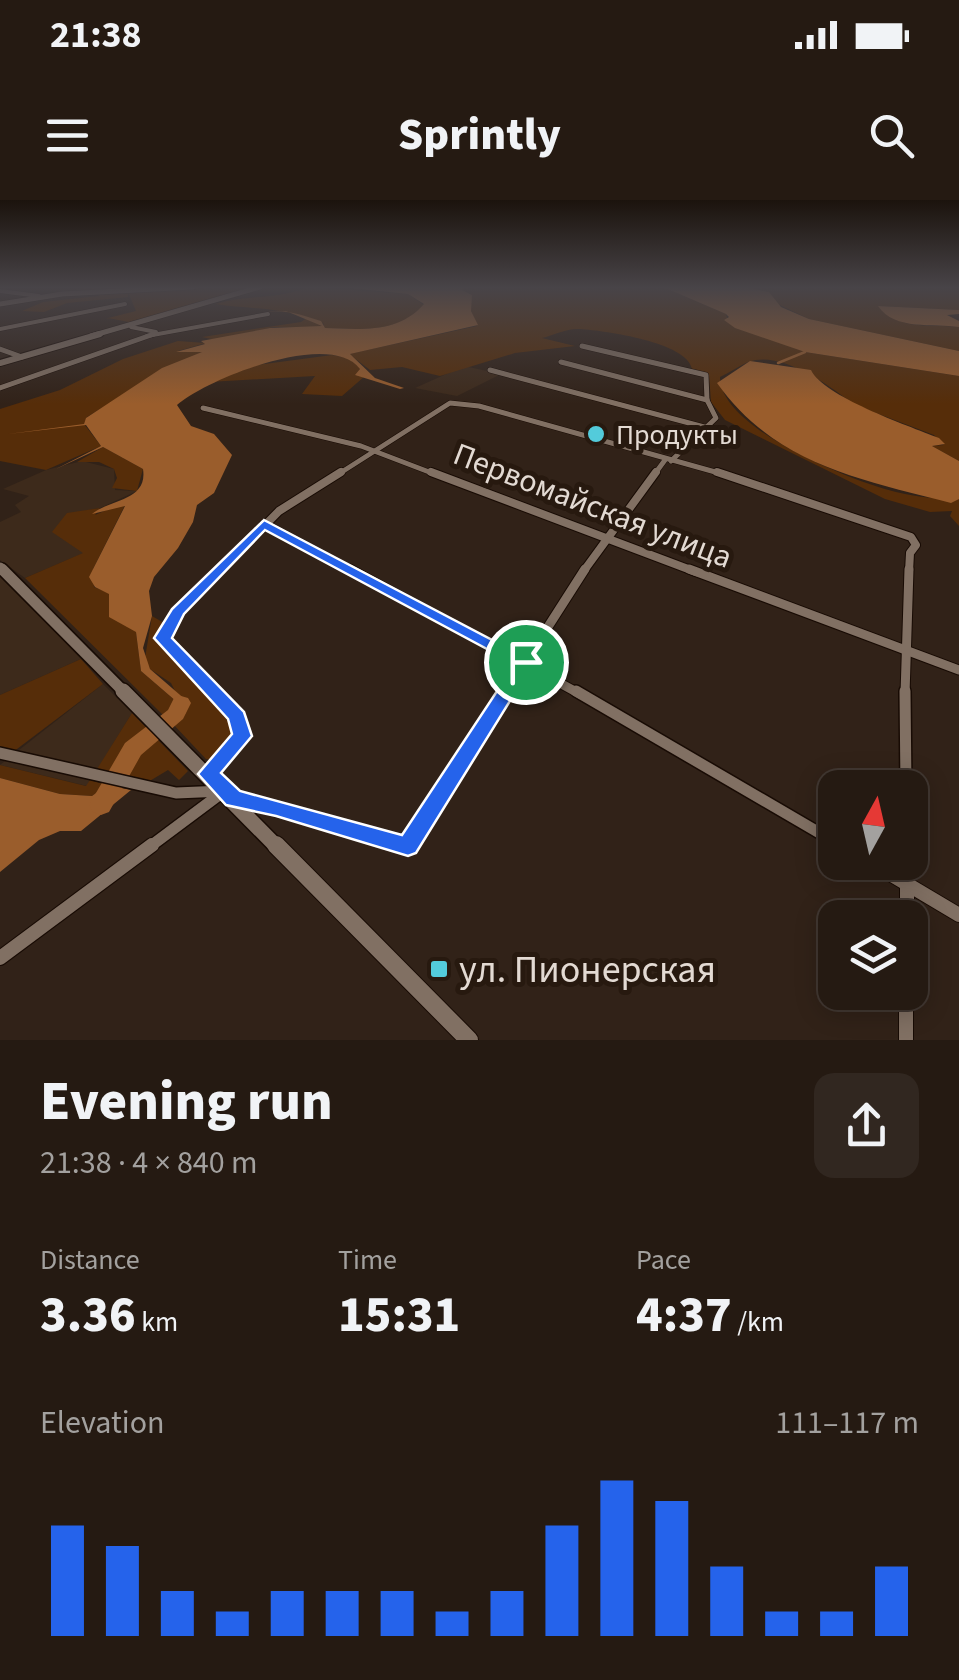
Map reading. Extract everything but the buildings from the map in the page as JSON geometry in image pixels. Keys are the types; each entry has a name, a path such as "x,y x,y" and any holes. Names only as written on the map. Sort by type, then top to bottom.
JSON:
{"street":[{"path":"0,388 159,332 194,326"},
{"path":"0,363 130,327 159,332"},
{"path":"0,753 176,793 229,795 408,846 606,536 668,460 716,418 706,400 706,376 700,372 582,346"},
{"path":"0,349 22,357"},
{"path":"561,362 706,400"},
{"path":"490,370 708,428"},
{"path":"208,774 238,743 242,729 237,717 164,642 164,632 177,612 264,524 370,450 450,402 515,415 767,487 911,537 916,545 910,554 904,648 906,770"},
{"name":"Первомайская улица","path":"203,408 370,450 959,670"},
{"path":"264,524 526,662 818,832"},
{"path":"0,567 468,1040"},
{"path":"0,958 229,795"},
{"path":"900,880 959,915"},
{"path":"907,880 907,900"},
{"path":"906,1010 906,1040"}],"shaded area":[{"path":"273,326 322,326 274,327 216,340 202,337"},
{"path":"324,326 385,326 351,329"},
{"path":"473,326 350,354 375,378 404,388 355,375 360,369 345,358 323,354 268,362 214,383 177,405 191,426 214,434 232,455 214,493 197,505 193,522 154,577 149,591 152,616 143,648 150,669 187,701 186,713 172,723 165,717 177,702 141,671 136,632 109,617 109,594 95,587 89,577 125,506 92,514 134,493 143,480 143,469 103,447 56,469 101,446 86,425 8,434 84,424 86,418 162,368 202,352 176,352 205,344 201,341 270,328"},
{"path":"476,326 739,326 805,352 959,376 959,461 932,446 944,445 934,435 834,397 847,399 788,364 761,359 720,377 726,396 741,415 764,433 821,465 876,486 920,496 959,499 959,526 950,516 952,511 930,512 885,499 725,420 711,402 709,375 692,369 676,352 644,340 608,332 570,330 542,338 575,346 515,353 440,376 402,367 370,370 349,354"},
{"path":"733,326 843,326 959,351 959,376 805,352"},
{"path":"843,326 959,327 959,351"},
{"path":"178,341 206,343 178,351 203,352 159,372 87,417 84,424 101,446 46,470 0,461 0,409 60,390 123,359"},
{"path":"332,355 348,358 360,367 359,376 365,376 342,396 302,394 315,376 209,382 257,365"},
{"path":"750,361 811,370 848,400 939,438 945,444 932,446 959,461 959,499 951,503 851,476 792,450 765,433 717,383"},
{"path":"464,366 501,374 457,396 415,388"},
{"path":"103,447 143,469 137,491 112,488 117,478 114,469 99,462 77,462"},
{"path":"82,461 114,469 115,490 137,491 100,508 67,514 84,553 25,578 0,560 0,522 21,512 15,505 29,496 3,489 46,470"},
{"path":"125,505 93,569 94,587 109,593 111,604 136,632 141,671 177,702 165,717 25,578 83,553 52,532 67,513 100,508 95,515"},
{"path":"0,572 81,659 0,695"},
{"path":"152,616 164,623 161,642 232,717 237,736 217,760 206,759 172,723 186,713 171,683 150,669 145,658"},
{"path":"81,659 103,684 13,752 0,749 0,695"},
{"path":"103,684 132,713 87,786 0,765"},
{"path":"132,713 188,771 179,780 168,770 148,782 97,769"},
{"path":"0,765 86,786 90,780 107,785 92,796 60,794 0,778"},
{"path":"0,778 60,794 92,796 107,785 131,790 81,831 60,831 39,840 0,872"}],"waterway":[{"path":"778,363 805,352"},
{"path":"101,805 133,749 176,714 181,703"}],"place":[{"name":"Продукты","path":"596,434"},
{"name":"ул. Пионерская","path":"439,969"}],"route":[{"path":"264,524 526,662 408,846 276,806 234,799 208,774 242,736 237,717 163,638 177,612 264,524"}]}
